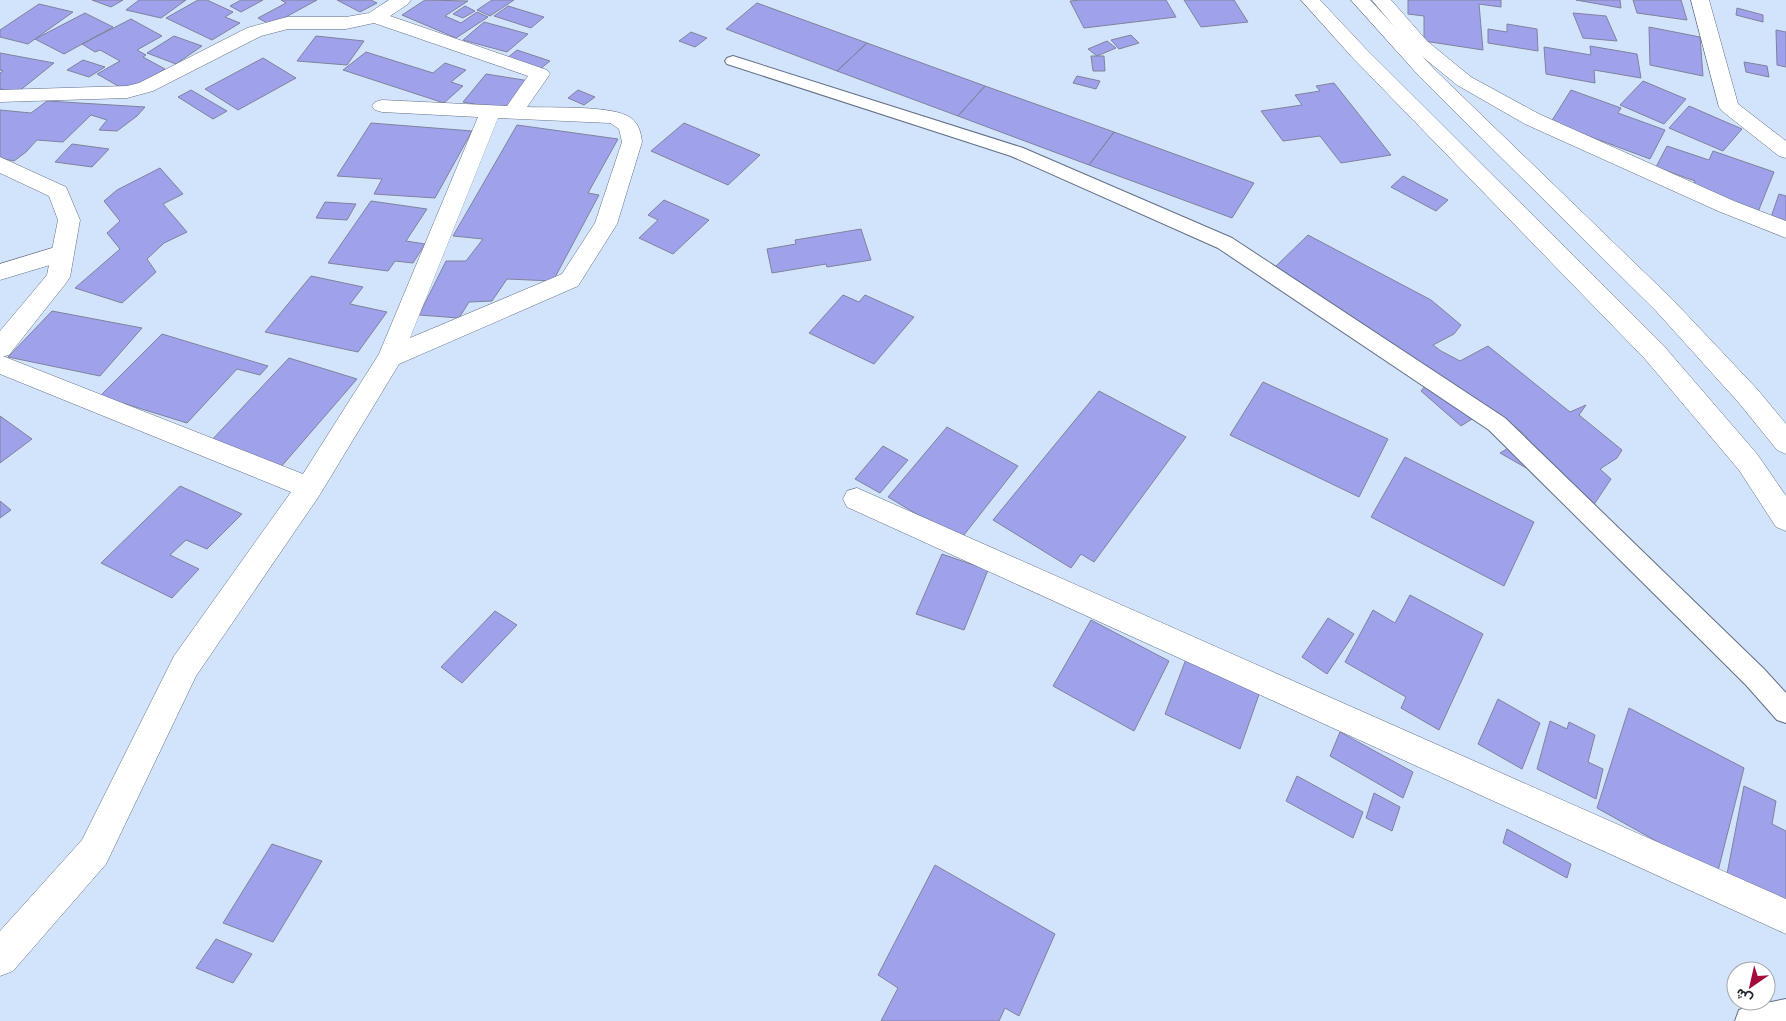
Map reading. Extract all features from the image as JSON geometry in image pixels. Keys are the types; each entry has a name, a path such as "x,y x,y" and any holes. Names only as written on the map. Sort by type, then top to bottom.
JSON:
{"street":[{"path":"0,96 127,92 146,87 254,32 287,23 346,23 375,17 402,0"},
{"path":"1310,0 1359,53 1654,352 1748,462 1786,519"},
{"path":"1360,0 1427,73 1664,305 1748,396 1786,443"},
{"path":"1381,0 1420,46 1464,81 1532,119 1726,206 1786,230"},
{"path":"1700,0 1720,83 1729,107 1786,151"},
{"path":"0,958 94,852 186,666 309,488 390,357 502,112 540,74 375,17"},
{"path":"382,106 613,117 625,122 631,130 632,142 606,224 570,280 390,357"},
{"path":"0,164 58,192 69,220 58,277 0,348"},
{"path":"0,272 62,253"},
{"path":"0,364 309,488"},
{"path":"857,499 1786,917"}],"lane":[{"path":"733,61 1017,152 1225,243 1497,424 1748,670 1786,711"},
{"path":"1750,1021 1786,1014"}],"building":[{"path":"92,0 123,0 111,7"},
{"path":"139,0 186,0 161,18 126,10"},
{"path":"198,0 207,0 233,12 225,17 240,23 212,40 166,18"},
{"path":"241,0 263,0 241,12 230,6"},
{"path":"281,0 317,0 271,25 258,18 286,3"},
{"path":"337,0 371,0 377,3 360,12"},
{"path":"425,0 468,1 445,16 461,23 477,12 488,17 456,38 402,15"},
{"path":"492,0 514,0 490,16 477,10"},
{"path":"1166,0 1176,17 1084,28 1070,1"},
{"path":"1184,0 1234,0 1248,22 1201,27"},
{"path":"1408,0 1501,0 1501,7 1479,4 1483,50 1424,41 1424,16 1408,14"},
{"path":"1576,0 1620,0 1621,8"},
{"path":"1633,0 1681,0 1687,20 1637,13"},
{"path":"757,3 867,43 837,71 726,29"},
{"path":"39,4 73,12 28,44 0,37 0,30"},
{"path":"465,6 475,11 463,18 453,14"},
{"path":"508,6 544,17 531,28 494,16"},
{"path":"1737,8 1763,15 1763,22 1736,15"},
{"path":"85,13 113,27 64,54 35,39"},
{"path":"1573,13 1606,16 1617,41 1583,38"},
{"path":"131,19 162,36 137,50 146,55 143,57 165,69 127,91 97,74 120,61 100,50 95,52 82,44"},
{"path":"484,22 528,34 507,52 463,40"},
{"path":"1507,24 1537,29 1538,51 1488,43 1488,29 1507,32"},
{"path":"1649,27 1700,37 1703,76 1650,65"},
{"path":"1776,30 1786,32 1786,67 1777,65"},
{"path":"691,32 707,38 695,47 679,41"},
{"path":"1131,35 1139,43 1119,49 1111,40"},
{"path":"174,36 202,46 176,64 147,53"},
{"path":"316,36 364,41 347,65 297,61"},
{"path":"1107,41 1116,48 1097,56 1088,49"},
{"path":"867,43 985,86 958,116 837,71"},
{"path":"1590,46 1637,54 1641,78 1594,70 1595,83 1546,74 1544,47 1591,55"},
{"path":"517,50 550,61 539,70 506,59"},
{"path":"366,52 433,73 445,63 466,70 451,82 463,86 444,103 343,70"},
{"path":"0,53 54,63 18,92 0,89 0,73 3,71 0,70"},
{"path":"1091,56 1104,56 1105,71 1093,71"},
{"path":"263,58 296,78 238,110 205,89"},
{"path":"83,60 105,67 89,77 67,70"},
{"path":"1744,62 1767,66 1769,77 1746,72"},
{"path":"486,74 530,81 509,110 463,102"},
{"path":"1077,76 1100,81 1096,89 1073,83"},
{"path":"1643,81 1686,99 1664,124 1620,105"},
{"path":"1334,83 1391,155 1341,163 1320,136 1283,141 1261,111 1302,105 1295,95 1320,91 1316,86"},
{"path":"985,86 1114,132 1089,165 958,116"},
{"path":"191,90 227,111 213,119 178,97"},
{"path":"578,90 595,97 584,105 568,98"},
{"path":"1571,90 1621,108 1618,113 1665,130 1650,159 1551,122"},
{"path":"47,101 145,107 137,116 117,131 99,130 107,120 91,115 63,142 37,140 14,161 0,158 0,110 31,113"},
{"path":"1689,106 1742,129 1723,151 1669,128"},
{"path":"371,123 472,131 435,198 374,194 382,179 337,176"},
{"path":"684,123 760,155 728,185 651,151"},
{"path":"517,125 618,139 588,193 599,195 553,281 507,279 492,301 469,302 459,318 419,315 446,261 466,261 483,239 453,236"},
{"path":"1114,132 1254,183 1232,218 1089,165"},
{"path":"72,144 109,149 92,167 55,162"},
{"path":"1667,146 1709,160 1713,151 1774,172 1758,212 1692,188 1695,181 1656,167"},
{"path":"160,168 183,194 163,204 187,232 164,243 147,259 156,272 122,303 75,288 120,249 107,233 120,221 104,201 117,190"},
{"path":"1403,176 1448,200 1436,211 1391,187"},
{"path":"1779,194 1786,196 1786,225 1770,220"},
{"path":"664,200 709,220 673,254 639,238 658,220 648,215"},
{"path":"371,201 427,209 406,241 425,244 413,263 395,261 388,271 328,263"},
{"path":"325,202 356,204 347,220 316,218"},
{"path":"861,229 871,260 827,267 826,264 772,273 767,249 796,244 795,240"},
{"path":"1308,235 1431,300 1461,325 1454,334 1433,345 1441,351 1460,361 1488,346 1570,412 1586,405 1579,415 1622,450 1617,458 1600,469 1611,479 1593,506 1500,453 1527,437 1513,425 1498,433 1472,419 1461,426 1421,391 1431,379 1272,270"},
{"path":"311,276 363,287 350,304 387,312 358,352 265,332"},
{"path":"843,295 859,302 865,295 914,317 874,364 809,333"},
{"path":"52,311 142,328 100,376 8,357"},
{"path":"162,334 268,366 260,375 237,369 187,423 100,396"},
{"path":"289,358 357,379 280,468 209,443"},
{"path":"1263,382 1388,439 1359,497 1230,435"},
{"path":"1099,391 1186,437 1094,562 1081,554 1071,568 993,520"},
{"path":"0,416 32,439 0,463"},
{"path":"947,427 1018,466 960,540 888,497"},
{"path":"883,446 908,460 880,493 855,479"},
{"path":"1405,457 1534,522 1504,586 1371,517"},
{"path":"180,486 242,514 207,549 186,540 170,555 199,569 172,598 101,563"},
{"path":"0,501 11,510 0,518"},
{"path":"942,554 988,570 964,630 916,614"},
{"path":"1410,595 1483,634 1439,730 1401,708 1406,697 1345,662 1373,610 1395,623"},
{"path":"495,611 517,625 462,683 441,667"},
{"path":"1328,618 1354,634 1327,674 1302,657"},
{"path":"1091,620 1169,661 1134,731 1053,686"},
{"path":"1188,654 1262,686 1240,749 1165,714"},
{"path":"1498,699 1540,723 1522,769 1478,744"},
{"path":"1629,708 1744,768 1717,875 1597,808"},
{"path":"1550,721 1567,729 1569,722 1595,735 1588,762 1603,769 1596,799 1537,769"},
{"path":"1340,732 1413,772 1403,798 1330,756"},
{"path":"1297,776 1363,812 1353,838 1286,801"},
{"path":"1744,786 1776,801 1772,824 1786,831 1786,905 1727,874"},
{"path":"1374,793 1400,807 1392,831 1366,818"},
{"path":"1507,829 1571,864 1567,878 1503,843"},
{"path":"272,844 322,861 273,942 223,923"},
{"path":"935,865 1055,934 1019,1016 1005,1008 999,1021 881,1021 898,988 878,975"},
{"path":"216,939 252,954 233,983 196,968"}]}
